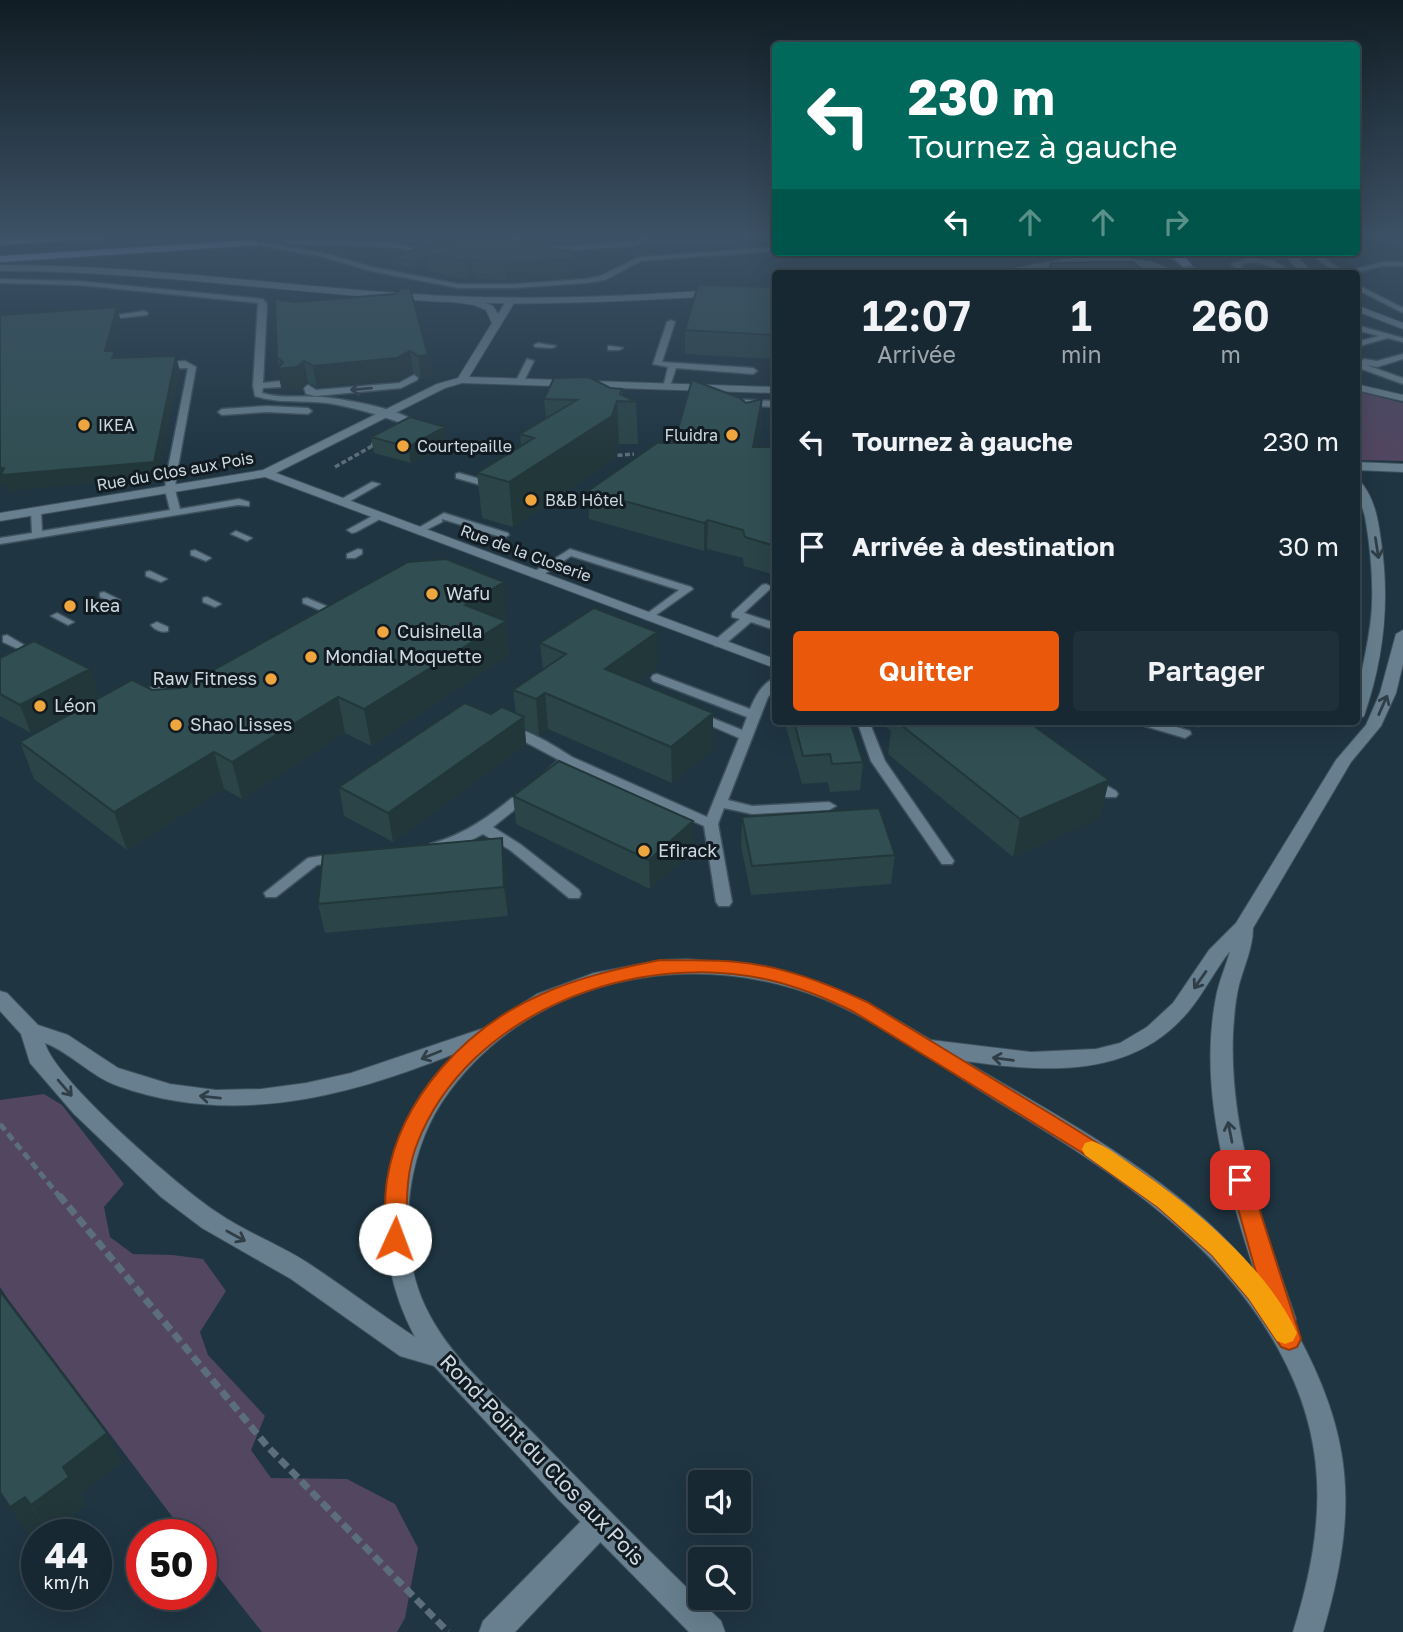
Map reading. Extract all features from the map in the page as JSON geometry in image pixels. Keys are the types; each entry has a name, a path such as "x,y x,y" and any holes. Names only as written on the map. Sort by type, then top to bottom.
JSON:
{"main road":[{"path":"493,311 497,324"},
{"path":"462,380 504,311"},
{"path":"1368,311 1400,317"},
{"path":"462,380 520,381 589,388 666,386 772,390"},
{"name":"Rue du Clos aux Pois","path":"0,517 266,473 442,386 462,380"},
{"path":"1360,388 1403,398"},
{"path":"1360,466 1403,468"},
{"name":"Rue de la Closerie","path":"266,473 772,663"},
{"path":"1360,491 1371,512 1380,566 1380,611 1368,687 1360,706"},
{"path":"925,1047 996,1059 1066,1062 1102,1056 1155,1031 1178,1010 1226,940 1243,928 1344,760 1373,726 1388,693 1403,634"},
{"path":"1344,760 1353,725"},
{"path":"1243,928 1243,947 1230,980 1225,1014 1222,1058 1226,1107 1246,1206 1289,1339"},
{"name":"Rond-Point du Clos aux Pois","path":"710,1632 599,1523 440,1355 418,1321 406,1290 395,1239 397,1181 406,1146 425,1105 455,1065 494,1030 548,999 586,984 634,971 695,966 769,973 817,987 860,1007 1088,1146 1166,1200 1220,1248 1257,1292 1289,1339 1311,1388 1328,1448 1333,1512 1324,1580 1308,1632"},
{"path":"0,998 31,1031 63,1042 88,1061 124,1080 175,1093 223,1098 281,1097 342,1086 414,1062 494,1030"},
{"path":"31,1031 38,1057 74,1098 169,1191 210,1221 300,1271 409,1348 440,1355"},
{"path":"494,1632 599,1523"}],"lane":[{"path":"267,311 258,394 273,399 322,400 418,426"},
{"path":"88,319 144,313"},
{"path":"671,322 657,364 753,371"},
{"path":"1360,328 1403,340"},
{"path":"1360,344 1388,336"},
{"path":"538,345 552,346"},
{"path":"1360,359 1377,364 1403,356"},
{"path":"750,389 755,360"},
{"path":"520,381 530,361"},
{"path":"149,367 185,364 192,367 170,490 183,512"},
{"path":"666,386 673,365"},
{"path":"1360,365 1403,381"},
{"path":"308,388 311,393 328,392 401,385 414,378"},
{"path":"257,386 281,384"},
{"path":"267,410 274,403 273,399"},
{"path":"717,401 772,404"},
{"path":"750,414 752,403"},
{"path":"222,412 308,411"},
{"path":"459,476 495,486"},
{"path":"341,502 376,484"},
{"path":"2,543 239,502 245,504"},
{"path":"36,512 37,535"},
{"path":"352,530 378,516"},
{"path":"418,531 441,518 504,535"},
{"path":"536,575 570,552 687,589 649,617"},
{"path":"766,587 736,615 772,625"},
{"path":"307,601 329,611"},
{"path":"719,643 749,618"},
{"path":"657,678 754,715"},
{"path":"128,704 167,682"},
{"path":"724,902 711,824 762,696 772,685"},
{"path":"685,712 746,736"},
{"path":"510,719 500,726 549,748 567,760 711,824"},
{"path":"864,725 878,761 947,861"},
{"path":"1156,725 1185,734"},
{"path":"420,849 447,846 483,828 567,760"},
{"path":"1077,771 1111,794"},
{"path":"719,803 752,810 829,806"},
{"path":"483,828 515,846 574,894"},
{"path":"271,893 313,861 353,856"}],"path":[{"path":"335,467 374,445 366,443"},
{"path":"606,457 634,454"},
{"path":"0,1124 268,1447 448,1632"}],"shaded area":[{"path":"1360,392 1403,403 1403,461 1360,460"},
{"path":"44,1094 62,1105 124,1184 104,1207 110,1237 133,1254 203,1259 226,1291 200,1332 208,1355 265,1416 251,1450 271,1478 347,1479 395,1504 418,1548 405,1618 397,1632 262,1632 217,1575 217,1519 174,1519 8,1299 0,1287 0,1100"}],"building":[{"name":"IKEA","path":"116,311 105,351 115,351 112,358 176,356 154,462 1,475 4,468 0,468 0,315"},
{"path":"275,311 416,311 428,355 418,356 410,351 397,358 313,366 304,361 297,367 277,369 283,362 277,357"},
{"path":"690,311 772,311 772,335 685,330"},
{"path":"589,377 610,388 622,389 620,394 636,402 617,401 612,416 509,482 477,473 534,438 520,434 577,400 544,399 554,378"},
{"path":"692,380 740,398 746,403 762,399 753,447 772,447 772,545 745,537 743,530 708,520 704,523 588,491 657,443 674,443"},
{"path":"410,417 445,427 408,447 371,437"},
{"path":"446,559 504,582 465,605 506,621 364,709 338,697 232,762 214,752 114,812 20,742 132,680 152,690 181,688 408,562"},
{"path":"594,608 657,632 605,669 713,713 671,747 545,693 536,699 513,690 566,654 540,643"},
{"path":"34,641 90,669 20,705 0,694 0,658"},
{"path":"465,703 491,714 502,707 524,717 388,813 339,787"},
{"path":"795,725 851,725 863,762 832,764 830,754 803,756"},
{"path":"901,725 1033,725 1109,780 1020,819"},
{"path":"559,761 693,821 649,860 513,796"},
{"path":"879,808 895,855 752,866 742,817"},
{"path":"502,838 504,887 318,904 323,854"},
{"path":"0,1291 107,1433 63,1467 69,1477 31,1505 25,1497 10,1507 0,1492"}],"slow traffic":[{"path":"1092,1149 1166,1200 1220,1248 1257,1292 1285,1333"}],"place":[{"name":"IKEA","path":"84,425"},
{"name":"Fluidra","path":"732,435"},
{"name":"Courtepaille","path":"403,446"},
{"name":"B&B Hôtel","path":"531,500"},
{"name":"Wafu","path":"432,594"},
{"name":"Ikea","path":"70,606"},
{"name":"Cuisinella","path":"383,632"},
{"name":"Mondial Moquette","path":"311,657"},
{"name":"Raw Fitness","path":"271,679"},
{"name":"Léon","path":"40,706"},
{"name":"Shao Lisses","path":"176,725"},
{"name":"Efirack","path":"644,851"}],"route":[{"path":"395,1239 397,1181 406,1146 425,1105 455,1065 494,1030 548,999 608,977 660,967 736,968 769,973 827,991 860,1007 1088,1146 1166,1200 1220,1248 1257,1292 1289,1339 1240,1180"}]}
